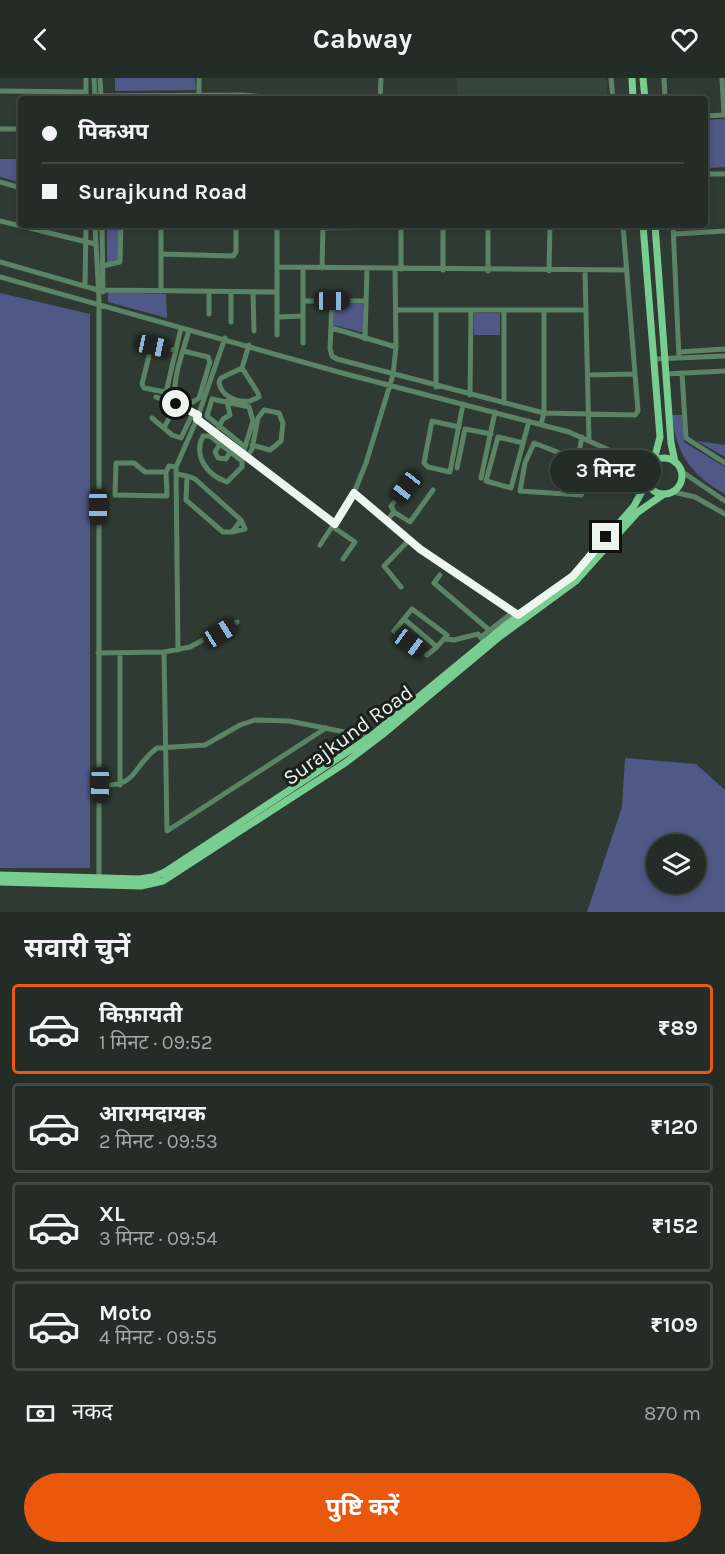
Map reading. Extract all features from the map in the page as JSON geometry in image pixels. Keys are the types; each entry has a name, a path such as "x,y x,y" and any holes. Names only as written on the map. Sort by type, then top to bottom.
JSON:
{"main road":[{"path":"632,78 633,96"},
{"path":"643,78 645,96"},
{"path":"644,228 660,437 647,478 653,489 664,494 673,492 679,486 681,471 675,462 668,413 654,228"},
{"path":"653,461 667,459 675,462"},
{"name":"Surajkund Road","path":"0,882 99,881 148,878 159,875 370,737 482,639 576,573 634,506 647,478"},
{"name":"Surajkund Road","path":"0,875 149,885 163,881 345,763 498,638 576,581 638,512 664,494"}],"street":[{"path":"86,78 86,96"},
{"path":"94,78 98,96"},
{"path":"98,96 100,78"},
{"path":"199,95 200,78"},
{"path":"380,96 381,78"},
{"path":"611,78 613,96"},
{"path":"664,78 665,96"},
{"path":"708,116 724,115 722,78"},
{"path":"0,91 86,92"},
{"path":"186,96 225,96"},
{"path":"0,129 18,129"},
{"path":"708,174 725,174"},
{"path":"0,182 18,187"},
{"path":"0,221 18,225"},
{"path":"29,228 95,244"},
{"path":"85,286 86,228"},
{"path":"95,228 100,290"},
{"path":"99,881 99,302 102,228"},
{"path":"102,266 120,262 121,228"},
{"path":"160,228 161,291"},
{"path":"161,254 233,256 236,252 236,228"},
{"path":"277,228 277,335"},
{"path":"322,268 324,228"},
{"path":"320,545 354,493 366,463 393,375 401,228"},
{"path":"443,228 443,270"},
{"path":"488,228 488,271"},
{"path":"549,271 550,228"},
{"path":"332,301 330,349 334,358 436,387 544,413 637,413 623,228"},
{"path":"673,228 679,355"},
{"path":"674,234 725,231"},
{"path":"0,262 100,290 277,292"},
{"path":"277,267 488,271 627,270"},
{"path":"303,267 303,342"},
{"path":"365,339 367,269"},
{"path":"585,271 589,441"},
{"path":"0,277 99,302 181,328 225,338 389,386 541,424 582,437 622,456 653,461"},
{"path":"209,291 209,314"},
{"path":"231,292 231,322"},
{"path":"253,292 254,330"},
{"path":"303,301 366,301"},
{"path":"396,310 586,310"},
{"path":"436,310 436,387"},
{"path":"470,395 471,310"},
{"path":"504,310 504,403"},
{"path":"541,424 544,413 544,311"},
{"path":"277,316 303,316"},
{"path":"175,350 153,346 151,348 142,384 144,388 165,392 181,328"},
{"path":"332,328 396,347"},
{"path":"183,351 208,357 210,362 199,398 193,402 175,393 183,351 189,330"},
{"path":"178,650 176,470 225,338"},
{"path":"242,368 258,393 256,399 250,401 228,397 219,386 221,378 242,368 249,345"},
{"path":"654,359 725,349"},
{"path":"679,355 725,356"},
{"path":"666,374 725,370"},
{"path":"682,373 683,412 687,440 725,463"},
{"path":"588,375 635,374"},
{"path":"156,397 176,404 196,416 224,444 230,452 242,461 242,467 227,482 220,480 202,462 198,452 203,436 210,436 224,444 245,455 355,542 343,560"},
{"path":"245,447 207,416 210,402 216,398 243,404 252,411 253,421 245,447 245,455"},
{"path":"219,427 223,419 230,417 227,401"},
{"path":"164,428 176,404"},
{"path":"459,427 432,421 424,463 428,467 450,472 452,449 459,427 463,404"},
{"path":"245,455 252,445 260,413 264,410 279,413 283,423 281,441 270,450 252,445"},
{"path":"481,478 495,412"},
{"path":"668,413 683,412"},
{"path":"153,418 177,438 181,438 196,416"},
{"path":"523,443 498,437 486,481 511,488 529,422"},
{"path":"457,468 465,429 491,434"},
{"path":"578,458 582,437"},
{"path":"534,443 578,458 596,467 580,495 520,490 525,463 534,443"},
{"path":"224,444 215,452 218,458 225,459 230,452"},
{"path":"622,456 647,478"},
{"path":"166,472 145,472 134,463 116,463 116,495 167,496 166,472 169,466 195,479 241,520 232,532 223,532 186,500 187,476"},
{"path":"681,471 725,501"},
{"path":"416,475 391,506 394,512 410,522 434,490"},
{"path":"673,492 702,500 725,514"},
{"path":"354,493 409,540 515,614 488,629 482,639 478,634 454,640 445,639"},
{"path":"386,520 394,512"},
{"path":"401,587 384,566 409,540"},
{"path":"440,575 434,583 488,629"},
{"path":"412,609 447,635 427,655 394,631 404,619 412,609"},
{"path":"404,619 437,647"},
{"path":"98,653 178,650 199,644 237,622"},
{"path":"164,652 167,746 165,827 169,831 326,728"},
{"path":"120,653 120,785"},
{"path":"100,785 120,785 129,780 153,751 167,746 205,745 240,725 255,720 289,721 370,737"}],"shaded area":[{"path":"115,78 195,78 196,90 115,91"},
{"path":"457,78 606,78 608,96 457,96"},
{"path":"725,119 725,167 708,168 708,120"},
{"path":"0,159 18,159 18,182 0,177"},
{"path":"107,228 119,228 119,262 107,262"},
{"path":"108,292 166,294 167,318 108,302"},
{"path":"0,293 90,314 90,868 0,868"},
{"path":"334,304 363,304 364,333 334,325"},
{"path":"474,313 500,313 500,335 474,335"},
{"path":"672,415 682,415 684,442 725,467 725,494 703,479 687,462 677,441"},
{"path":"697,441 725,445 725,457"},
{"path":"625,758 696,764 725,790 725,912 587,912 622,807"}],"route":[{"path":"176,404 198,415 197,419 335,524 354,493 420,549 518,615 573,576 606,537"}]}
